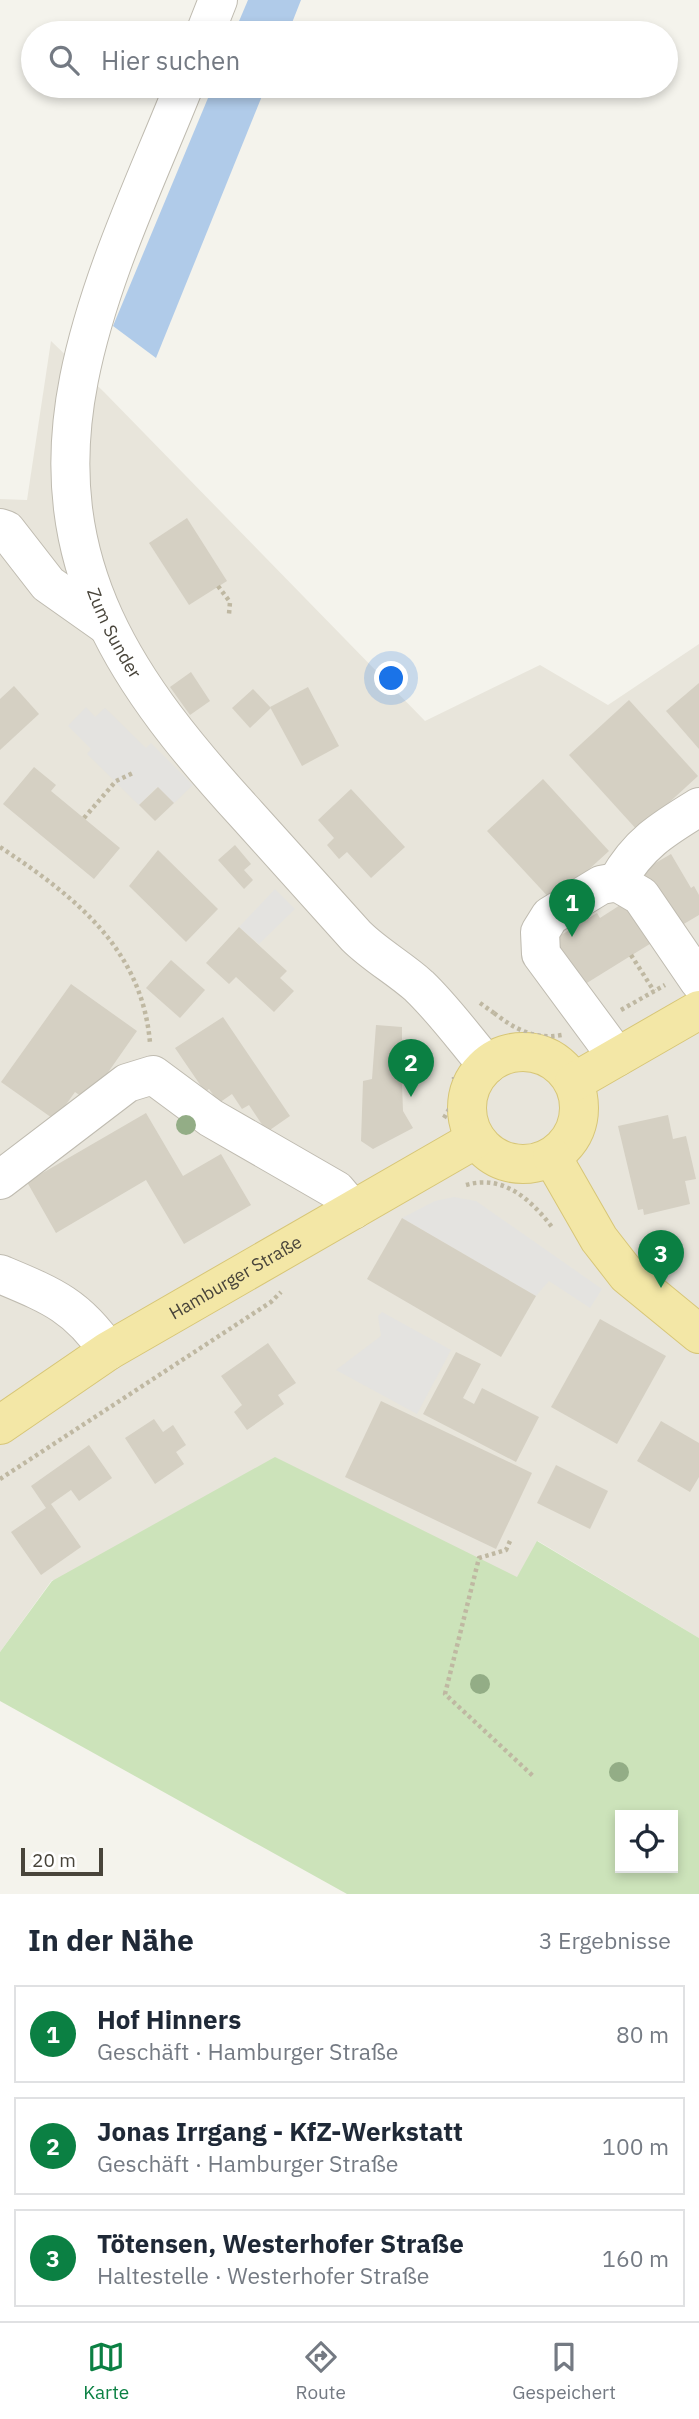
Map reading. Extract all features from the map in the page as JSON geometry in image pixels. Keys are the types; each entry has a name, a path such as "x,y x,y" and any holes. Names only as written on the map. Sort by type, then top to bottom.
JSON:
{"main road":[{"path":"574,1082 699,1010"},
{"path":"534,1052 550,1058 564,1068 574,1082 579,1098 577,1124 565,1146 552,1157 529,1164 516,1164 494,1156 477,1139 467,1114 468,1100 477,1075 501,1056 534,1052"},
{"name":"Hamburger Straße","path":"0,1425 108,1351 477,1139"},
{"path":"552,1157 599,1239 628,1275 699,1334"}],"street":[{"path":"210,21 218,0"},
{"name":"Zum Sunder","path":"179,98 111,269 80,377 75,405 71,480 73,513 91,588 106,625 149,699 198,760 360,939 434,1001 487,1065"},
{"path":"0,528 6,530 48,584 106,625"},
{"path":"617,1057 541,954 540,932 550,916 601,885 617,881 631,857 659,831 699,807"},
{"path":"617,881 641,896 699,981"},
{"path":"0,1180 127,1083 153,1075 211,1118 337,1190 353,1210"},
{"path":"0,1274 71,1308 94,1331 108,1351"}],"path":[{"path":"218,586 230,602 229,614"},
{"path":"84,818 116,782 135,772"},
{"path":"0,847 92,916 122,958 148,1013 153,1075"},
{"path":"631,955 654,991"},
{"path":"462,1186 478,1182 499,1183 519,1193 538,1210"},
{"path":"0,1479 271,1302 290,1282"},
{"path":"510,1541 506,1550 479,1558 445,1694 533,1776"}],"shaded area":[{"path":"51,341 425,721 540,665 608,705 699,644 699,1638 538,1541 517,1578 52,1580 0,1652 0,499 27,500"},
{"path":"86,707 95,717 105,708 146,748 151,743 193,785 174,803 157,787 139,805 87,754 91,749 68,726"},
{"path":"275,889 295,909 259,944 239,927"},
{"path":"454,1197 476,1201 602,1289 590,1308 549,1281 536,1296 402,1218 435,1201"},
{"path":"382,1312 451,1350 417,1414 336,1370 381,1336 378,1316"}],"green space":[{"path":"275,1457 517,1577 537,1541 699,1638 699,1894 347,1894 0,1701 0,1652 52,1581"}],"water":[{"path":"248,0 301,0 293,21 239,21"},
{"path":"208,98 261,98 156,358 113,326"}],"building":[{"path":"187,518 227,581 189,605 149,543"},
{"path":"191,672 210,701 190,715 170,687"},
{"path":"699,683 699,749 666,711"},
{"path":"14,686 39,714 0,750 0,699"},
{"path":"308,687 339,746 302,766 270,707"},
{"path":"253,689 271,708 250,728 232,708"},
{"path":"629,700 698,776 638,831 569,755"},
{"path":"34,767 56,785 51,791 120,848 94,879 3,804"},
{"path":"543,779 609,851 553,902 487,831"},
{"path":"158,787 174,803 155,821 139,805"},
{"path":"351,789 405,847 371,878 347,852 339,859 327,845 334,838 318,820"},
{"path":"235,845 251,864 244,870 253,880 244,889 218,860"},
{"path":"158,850 218,909 186,942 129,886"},
{"path":"671,854 691,888 694,886 699,895 699,915 682,925 640,872"},
{"path":"628,900 653,942 582,986 553,940 597,913 600,918"},
{"path":"239,927 287,971 280,978 294,991 274,1012 236,977 229,984 206,963"},
{"path":"171,960 205,990 180,1018 146,988"},
{"path":"71,984 137,1031 88,1101 75,1092 55,1120 1,1082"},
{"path":"223,1017 290,1116 267,1132 249,1105 242,1109 232,1094 219,1103 209,1089 205,1092 175,1048"},
{"path":"376,1025 402,1027 402,1040 414,1040 415,1086 402,1084 403,1111 413,1128 373,1149 361,1141 363,1081 372,1079"},
{"path":"146,1113 183,1176 221,1154 251,1205 184,1244 146,1180 56,1233 27,1182"},
{"path":"668,1115 673,1139 686,1136 696,1179 685,1181 690,1204 644,1215 643,1209 638,1210 618,1126"},
{"path":"402,1218 536,1296 501,1357 367,1279"},
{"path":"600,1319 666,1356 617,1444 551,1407"},
{"path":"268,1343 296,1383 278,1395 284,1404 247,1430 234,1412 242,1405 221,1376"},
{"path":"456,1352 481,1364 463,1398 474,1404 482,1388 539,1417 516,1462 423,1414"},
{"path":"381,1401 532,1473 496,1549 345,1477"},
{"path":"154,1419 163,1432 173,1425 186,1445 176,1452 184,1464 155,1484 125,1438"},
{"path":"661,1421 699,1443 699,1477 690,1492 637,1461"},
{"path":"89,1445 112,1478 79,1501 71,1490 51,1504 81,1547 41,1575 11,1532 46,1508 31,1486"},
{"path":"556,1465 608,1491 590,1529 537,1503"}],"place":[{"name":"Hof Hinners","path":"572,937"},
{"name":"Jonas Irrgang - KfZ-Werkstatt","path":"411,1097"},
{"name":"Tötensen, Westerhofer Straße","path":"661,1288"}]}
